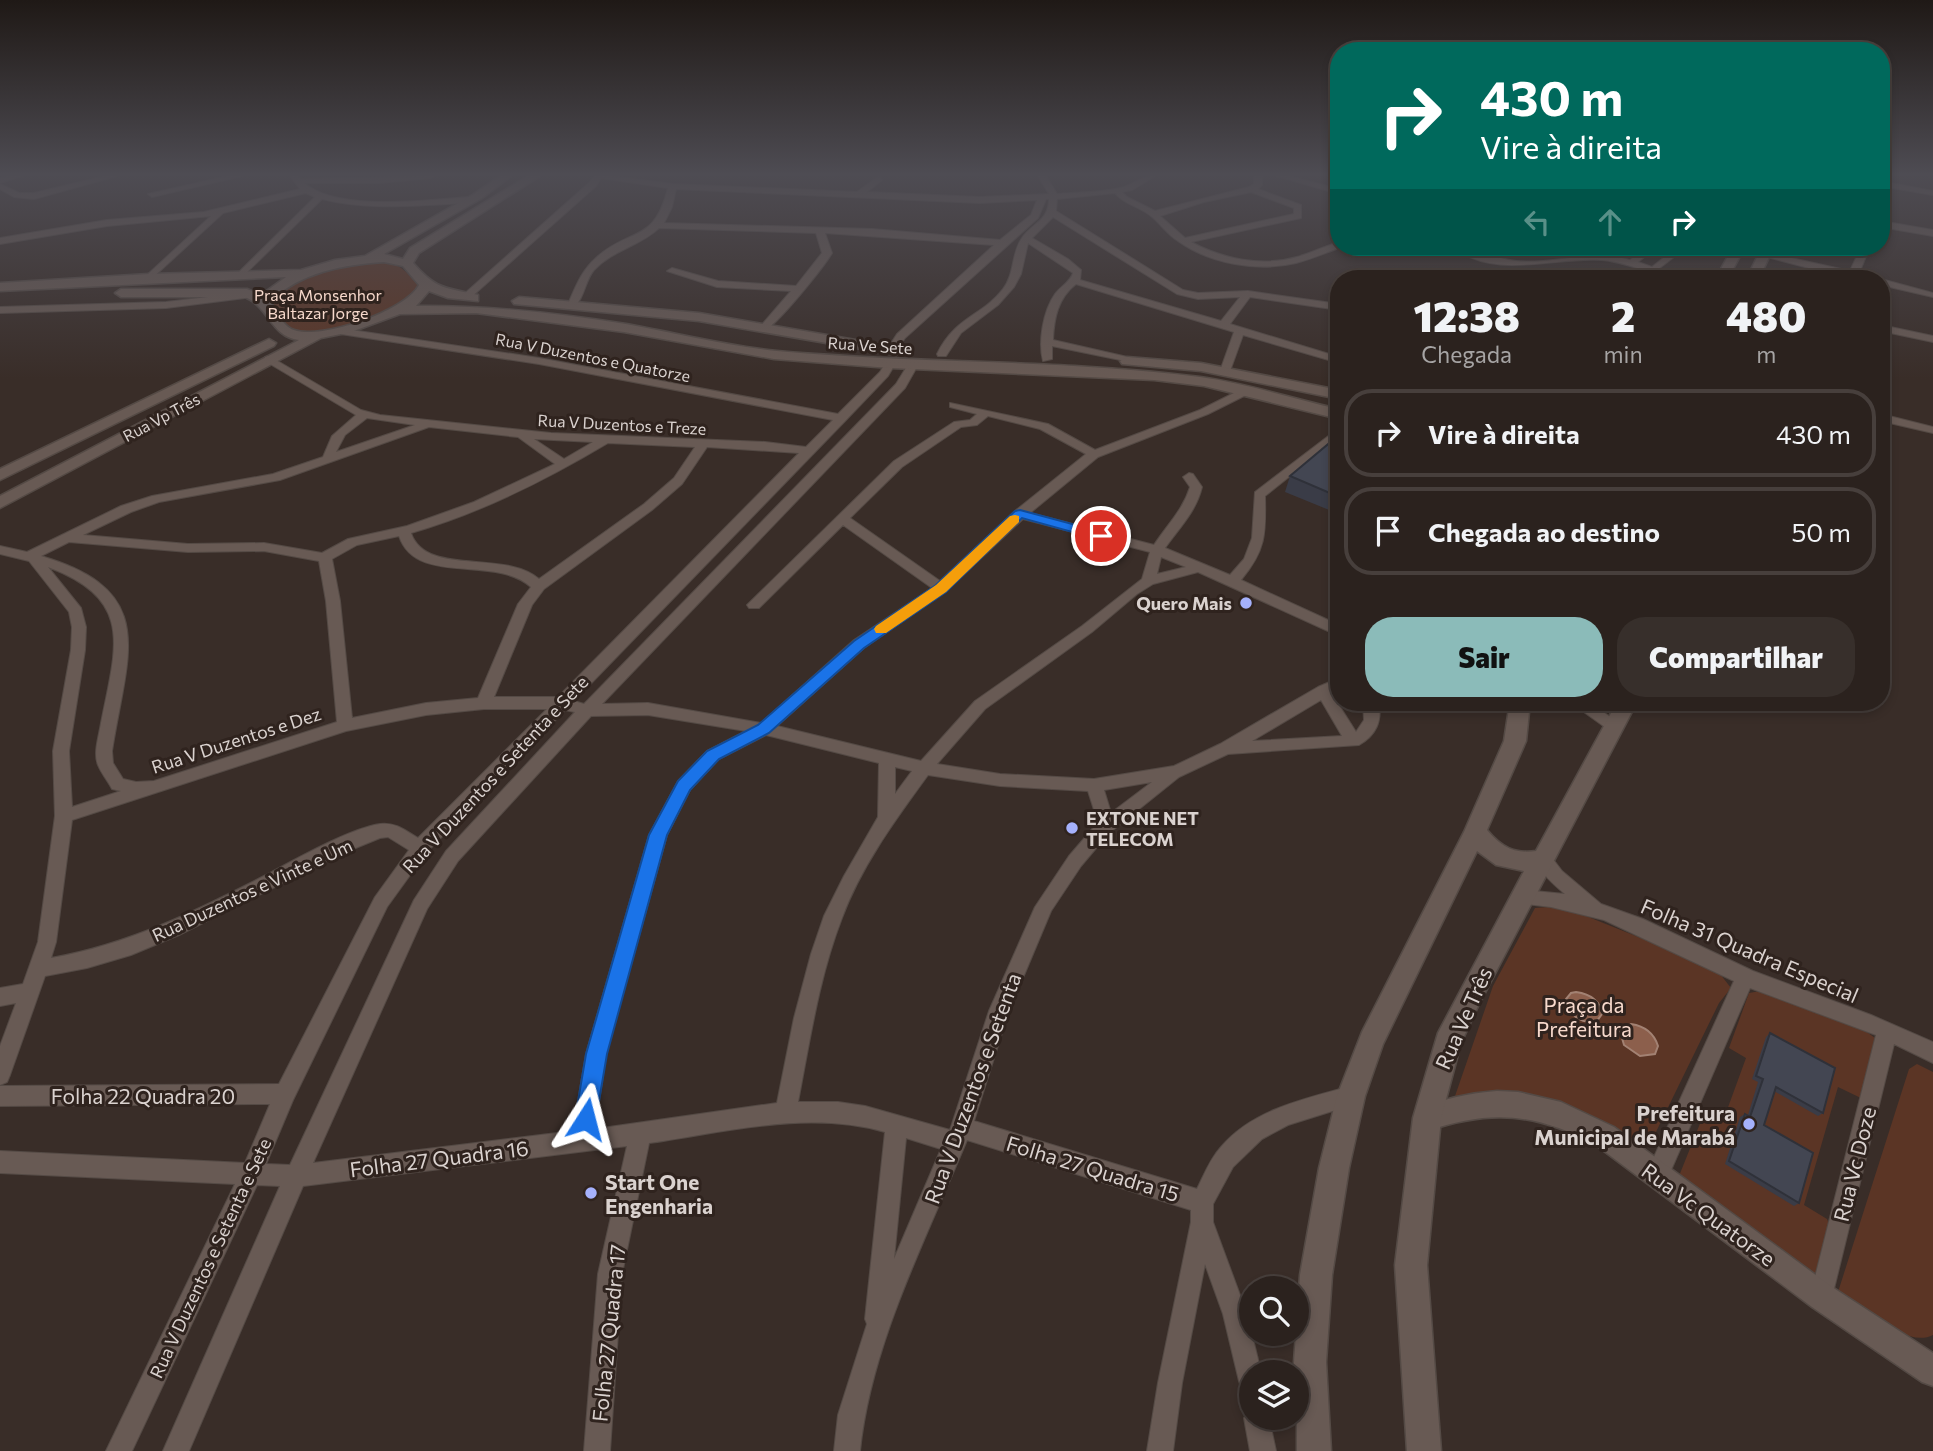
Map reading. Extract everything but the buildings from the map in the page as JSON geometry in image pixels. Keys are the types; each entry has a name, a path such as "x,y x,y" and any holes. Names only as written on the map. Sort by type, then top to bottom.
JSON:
{"main road":[{"path":"365,260 393,244"},
{"path":"407,263 414,251 426,244"},
{"path":"0,287 149,278 303,273 365,260 398,259 407,263 426,285 417,299 398,310 331,332 293,335 285,332 257,298"},
{"path":"0,300 88,294 227,292 257,298 303,273"},
{"name":"Rua Ve Sete","path":"426,285 448,294 466,297 677,314 764,328 890,357 913,365 1149,366 1330,412"},
{"path":"521,314 536,302"},
{"name":"Rua Ve Sete","path":"398,310 437,308 521,314 624,328 774,355 890,357 942,354 1225,371 1330,393"},
{"path":"707,344 721,335 729,323"},
{"path":"737,349 744,337 764,328"},
{"name":"Rua Vp Três","path":"0,475 277,340 285,332"},
{"name":"Rua Vp Três","path":"0,503 269,359 331,332"},
{"path":"51,450 72,455 74,464"},
{"path":"1314,1451 1310,1362 1316,1275 1334,1168 1351,1096 1371,1041 1475,832 1514,741 1519,711"},
{"name":"Rua Ve Três","path":"1424,1451 1411,1265 1427,1118 1448,1042 1469,998 1621,714"},
{"path":"1475,832 1491,853 1500,859 1528,863 1543,859"}],"street":[{"path":"149,278 186,244"},
{"path":"240,276 273,244"},
{"path":"466,297 525,244"},
{"path":"573,304 583,279 598,260 629,244"},
{"path":"764,328 818,269 827,253 824,244"},
{"name":"Rua V Duzentos e Setenta e Sete","path":"119,1451 251,1174 285,1094 381,902 420,848 884,374 901,336 1001,244"},
{"path":"942,354 951,334 961,324 1002,296 1012,285 1024,244"},
{"path":"1036,244 1078,272 1075,281 1065,287 1056,299 1048,322 1047,359"},
{"path":"1102,244 1180,292 1198,296 1248,294 1330,305"},
{"path":"1189,244 1210,254 1253,263 1290,262 1330,248"},
{"path":"1477,256 1497,261 1534,264 1583,258 1633,261 1647,270"},
{"path":"1633,261 1640,256"},
{"path":"1657,270 1672,256"},
{"path":"1783,256 1832,270"},
{"path":"672,271 717,284 800,289"},
{"path":"1075,281 1330,357"},
{"path":"1890,284 1931,295"},
{"path":"72,306 88,294"},
{"path":"1222,327 1248,294"},
{"path":"0,310 186,304 257,298"},
{"path":"1890,330 1933,339"},
{"name":"Rua V Duzentos e Quatorze","path":"331,332 539,361 842,418"},
{"path":"1225,371 1239,332"},
{"path":"1047,342 1149,366"},
{"name":"Rua V Duzentos e Treze","path":"269,359 364,415 604,441 765,446 810,451"},
{"path":"176,1451 296,1176 433,881 452,856 587,710 901,386 913,365"},
{"path":"582,1140 596,1054 658,835 684,786 713,755 764,729 859,644 941,588 1020,514 1094,454 1204,412 1246,391"},
{"path":"954,405 1044,426 1094,454"},
{"path":"958,424 956,419 967,410"},
{"path":"754,606 898,464 958,424 973,423 984,414"},
{"path":"329,459 332,444 341,432 364,415"},
{"path":"1890,419 1933,430"},
{"name":"Rua V Duzentos e Treze","path":"31,559 126,509 156,499 276,477 433,423"},
{"path":"521,434 564,465"},
{"path":"1232,581 1250,560 1259,538 1259,495 1330,438"},
{"path":"68,538 188,548 264,547 325,558 335,549 353,541 404,531 464,511 564,465 604,441"},
{"path":"484,703 525,604 539,586 648,507 678,481 702,445"},
{"path":"1148,581 1157,550 1188,512 1194,498 1196,487 1189,477"},
{"path":"1020,514 1157,550 1201,567 1330,627"},
{"path":"842,518 941,588"},
{"path":"404,531 410,546 421,555 444,562 508,568 524,573 539,586"},
{"name":"Rua V Duzentos e Dez","path":"0,550 61,565 81,576 108,598 117,613 120,628 119,655 104,751 105,764 118,784 136,788 154,787 345,725 426,709 484,703 561,704 587,710 648,709 764,729 924,768 1000,780 1094,785 1177,772"},
{"name":"Rua V Duzentos e Dez","path":"325,558 345,725"},
{"path":"0,1076 40,968 49,931 64,816 61,751 79,627 76,611 31,559"},
{"path":"786,1112 804,1018 828,929 850,881 887,818 924,768 980,705 1087,629 1118,602 1148,581 1201,567"},
{"path":"1177,772 1226,748 1330,686"},
{"path":"1342,711 1353,741"},
{"path":"1226,748 1353,741 1364,736 1370,727 1373,711"},
{"path":"713,755 725,722"},
{"path":"887,760 887,818"},
{"name":"Rua V Duzentos e Setenta","path":"846,1451 850,1415 875,1335 958,1135 1021,954 1044,907 1075,861 1102,829 1177,772"},
{"path":"1094,785 1103,813 1102,829"},
{"path":"64,816 154,787"},
{"name":"Rua Duzentos e Vinte e Um","path":"40,968 100,958 177,928 378,831 391,831 420,848"},
{"name":"Folha 31 Quadra Especial","path":"1543,859 1556,876 1595,908"},
{"name":"Folha 31 Quadra Especial","path":"1523,898 1544,896 1595,908 1745,977 1887,1032 1933,1053"},
{"path":"1657,1176 1745,977"},
{"path":"0,997 31,991"},
{"name":"Rua Vc Doze","path":"1822,1297 1887,1032"},
{"name":"Folha 22 Quadra 20","path":"0,1096 285,1094"},
{"name":"Folha 27 Quadra 15","path":"958,1135 1202,1212 1228,1154 1247,1136 1267,1123 1351,1096"},
{"name":"Rua Vc Quatorze","path":"1427,1118 1447,1110 1490,1103 1540,1107 1560,1113 1605,1136 1822,1297 1929,1362"},
{"name":"Folha 27 Quadra 16","path":"0,1162 296,1176 786,1112 838,1112 896,1126 958,1135"},
{"path":"875,1335 896,1126"},
{"name":"Folha 27 Quadra 17","path":"597,1451 610,1273 639,1133"},
{"path":"1202,1212 1235,1314 1246,1360"},
{"path":"1160,1451 1202,1212"},
{"path":"1259,1430 1263,1451"}],"green space":[{"name":"Praça Monsenhor Baltazar Jorge","path":"375,261 394,264 409,274 418,285 413,298 354,324 308,332 292,332 268,303 278,289 310,275"},
{"name":"Praça da Prefeitura","path":"1561,906 1708,965 1717,970 1731,988 1719,1003 1655,1134 1646,1144 1636,1145 1454,1099 1493,986 1535,908"},
{"path":"1760,991 1864,1030 1875,1038 1865,1100 1838,1087 1804,1205 1827,1219 1830,1226 1817,1274 1803,1276 1679,1176 1705,1111 1723,1121 1746,1058 1729,1048 1749,993"},
{"path":"1917,1064 1933,1072 1933,1335 1922,1338 1897,1332 1838,1292 1909,1069"}],"shaded area":[{"path":"1576,992 1586,994 1597,1001 1602,1014 1597,1021 1581,1020 1570,1010 1566,999"},
{"path":"1631,1024 1644,1028 1651,1034 1658,1046 1655,1054 1640,1056 1624,1045 1620,1031"}],"slow traffic":[{"path":"881,629 941,588 1015,519"}],"place":[{"name":"Quero Mais","path":"1246,603"},
{"name":"EXTONE NET TELECOM","path":"1072,828"},
{"name":"Prefeitura Municipal de Marabá","path":"1749,1124"},
{"name":"Start One Engenharia","path":"591,1193"}],"route":[{"path":"586,1119 596,1054 658,835 684,786 713,755 764,729 859,644 941,588 1020,514 1101,536"}]}
